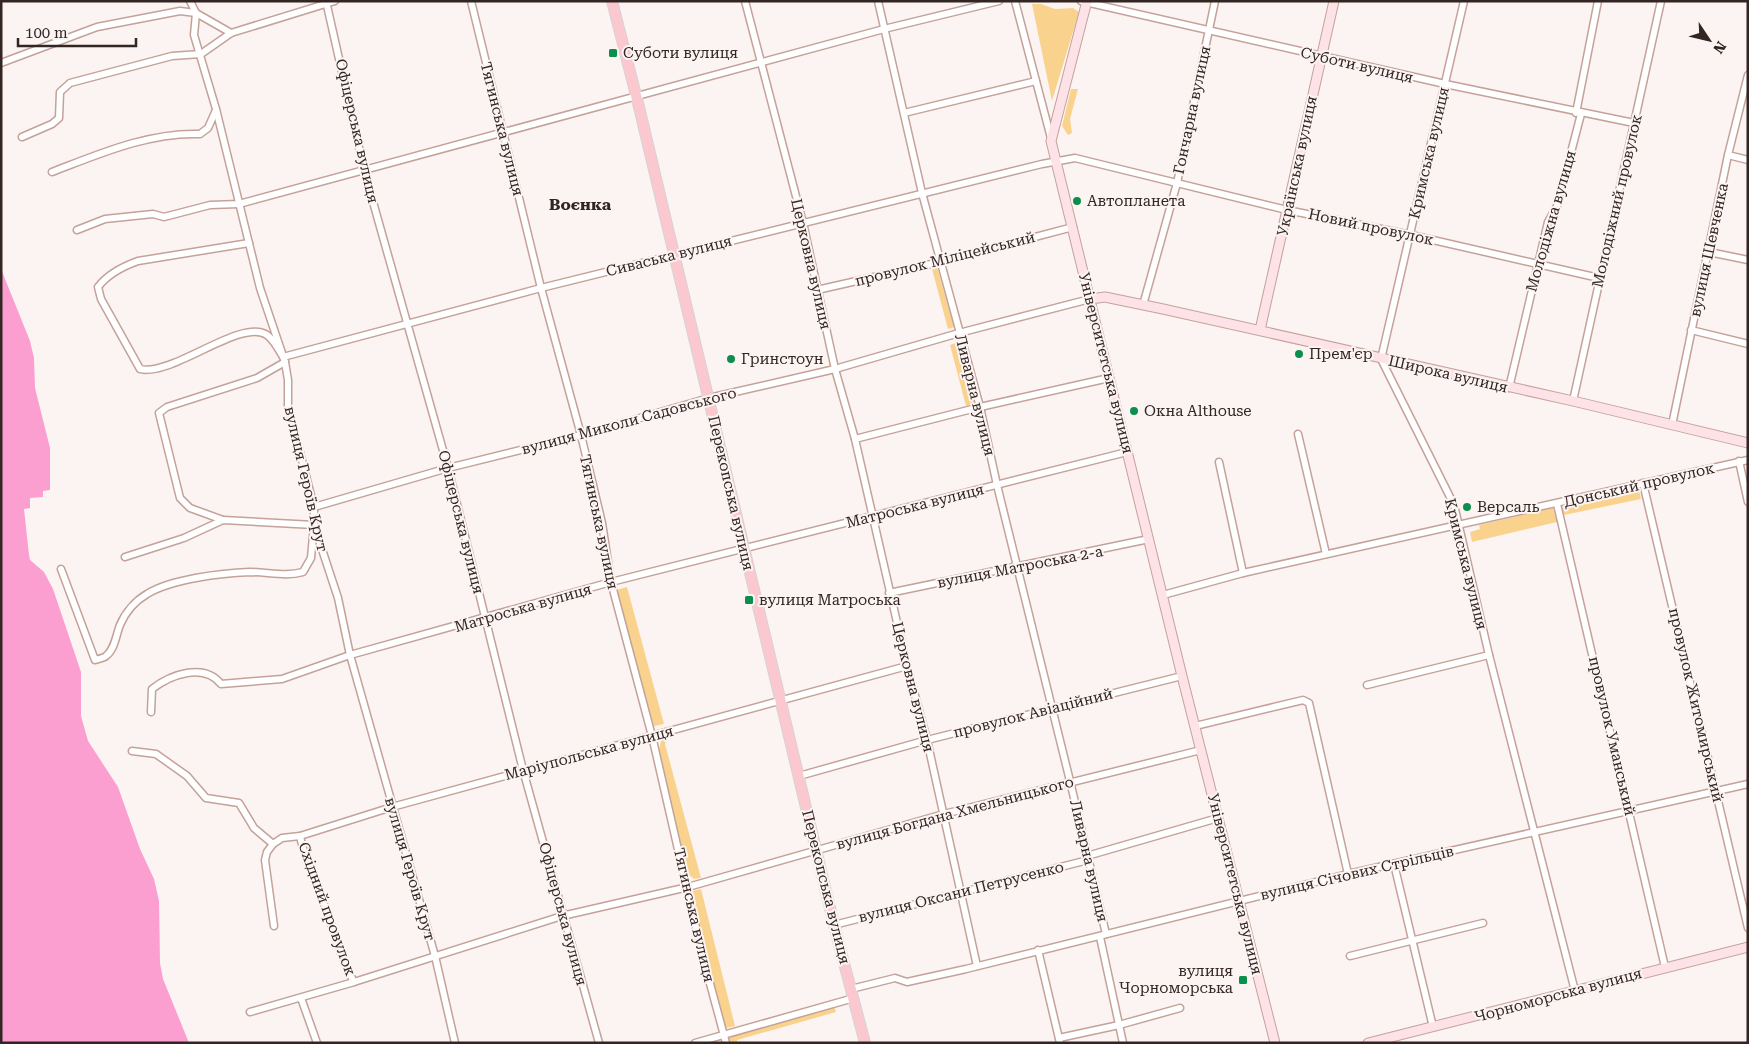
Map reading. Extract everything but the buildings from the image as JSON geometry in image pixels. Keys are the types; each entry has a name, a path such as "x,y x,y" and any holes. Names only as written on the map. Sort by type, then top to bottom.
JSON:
{"main road":[{"name":"Перекопська вулиця","path":"612,1 709,398 816,851 865,1043"}],"street":[{"name":"вулиця Героїв Крут","path":"190,1 196,13 194,35 216,109 260,288 284,359 288,380 288,406 314,506 314,525 338,598 350,656 436,956 455,1043"},
{"path":"22,137 59,118 60,92 70,83 172,56 201,54 231,33 335,1"},
{"name":"Тягинська вулиця","path":"471,1 541,288 581,435 602,524 611,582 652,736 702,954 726,1043"},
{"name":"Церковна вулиця","path":"746,1 803,222 835,368 855,438 907,666 927,740 977,966"},
{"name":"Ливарна вулиця","path":"878,1 922,193 980,407 997,485 1070,781 1088,858 1123,1043"},
{"path":"78,230 105,219 153,214 164,217 210,205 239,204 884,29 999,1"},
{"name":"Університетська вулиця","path":"1015,1 1073,227 1182,676 1275,1043"},
{"name":"Гончарна вулиця","path":"1143,305 1177,183 1215,1"},
{"name":"Українська вулиця","path":"1260,330 1334,1"},
{"name":"Кримська вулиця","path":"1464,1 1381,359 1454,505 1489,655 1575,991"},
{"name":"Молодіжна вулиця","path":"1509,388 1549,218 1557,206 1579,113 1598,1"},
{"name":"Молодіжний провулок","path":"1573,401 1661,1"},
{"name":"Офіцерська вулиця","path":"327,2 364,170 448,468 562,916 599,1043"},
{"path":"1051,141 1085,2"},
{"name":"Суботи вулиця","path":"1085,2 1321,57 1579,113 1634,123"},
{"path":"1,63 97,27 180,11 196,13 231,33"},
{"name":"вулиця Шевченка","path":"1672,425 1728,155 1748,75"},
{"path":"904,113 1036,80"},
{"path":"52,172 133,142 187,134 200,134 208,128 216,109"},
{"path":"1728,155 1748,160"},
{"name":"Новий провулок","path":"1056,161 1075,158 1287,210 1411,235 1599,278"},
{"name":"Сиваська вулиця","path":"223,520 190,508 180,498 159,413 167,407 257,378 284,359 541,288 1056,161"},
{"name":"провулок Міліцейський","path":"817,290 940,262 1073,227"},
{"path":"249,243 138,261 127,265 102,282 98,287 98,292 140,369 152,369 186,358 234,336 248,332 259,332 268,336 284,359"},
{"path":"1709,252 1748,260"},
{"name":"Широка вулиця","path":"1090,299 1105,297 1260,330 1748,443"},
{"name":"вулиця Миколи Садовського","path":"314,506 448,468 581,435 709,398 835,368 1090,299"},
{"path":"1691,330 1748,344"},
{"path":"855,438 1109,378"},
{"path":"1298,434 1326,554"},
{"name":"Матроська вулиця","path":"151,712 152,689 164,679 197,672 215,677 221,684 282,679 350,656 486,619 611,582 745,550 1127,452"},
{"name":"Донський провулок","path":"1163,595 1243,573 1748,460"},
{"path":"1739,461 1748,502"},
{"path":"1219,462 1243,573"},
{"name":"провулок Житомирський","path":"1643,483 1748,928"},
{"name":"провулок Уманський","path":"1557,504 1665,967"},
{"path":"61,569 95,660 106,657 114,644 125,615 147,593 174,583 249,572 294,575 303,572 311,558 314,525 223,520 184,538 125,556"},
{"name":"вулиця Матроська 2-а","path":"890,593 1149,539"},
{"path":"1367,685 1489,655"},
{"name":"Маріупольська вулиця","path":"273,844 282,838 300,836 392,807 907,666"},
{"name":"провулок Авіаційний","path":"799,776 927,740 1182,676"},
{"path":"1195,726 1303,700 1309,703 1348,874"},
{"name":"вулиця Богдана Хмельницького","path":"250,1012 354,982 562,916 688,887 944,814 1070,781 1201,750"},
{"path":"132,751 156,754 187,776 206,798 239,802 254,828 273,844 267,852 265,860 274,926"},
{"name":"вулиця Січових Стрільців","path":"695,1043 853,994 895,978 907,982 1103,936 1238,900 1348,874 1748,784"},
{"name":"вулиця Оксани Петрусенко","path":"834,925 1088,858 1218,818"},
{"name":"Східний провулок","path":"300,836 304,854 326,909 344,965 354,982"},
{"path":"1394,864 1433,1027"},
{"path":"1350,956 1482,923"},
{"name":"Чорноморська вулиця","path":"1368,1043 1748,947"},
{"path":"1038,950 1060,1040 1180,1008"},
{"path":"301,998 316,1043"}],"shaded area":[{"path":"1032,4 1041,4 1055,9 1073,8 1079,12 1052,101"},
{"path":"1071,89 1078,89 1070,119 1072,133 1068,135 1062,126"},
{"path":"937,267 954,327 948,329 932,269"},
{"path":"1,269 30,341 34,358 35,388 50,448 50,490 43,491 43,497 30,498 30,508 24,509 30,560 44,572 53,589 81,672 81,716 88,741 118,787 140,849 154,879 159,901 160,963 163,979 189,1043 1,1043"},
{"path":"958,342 975,403 966,406 950,345"},
{"path":"1639,490 1641,499 1564,515 1562,507"},
{"path":"1553,508 1557,522 1472,542 1470,532 1480,529 1479,525"},
{"path":"627,587 664,724 654,726 616,590"},
{"path":"666,739 665,744 701,878 694,879 688,874 659,751 661,740"},
{"path":"701,889 735,1026 726,1028 704,952 692,891"},
{"path":"834,1006 836,1012 737,1040 737,1043 729,1043 729,1038 734,1034"}],"place":[{"name":"Суботи вулиця","path":"613,53"},
{"name":"Автопланета","path":"1077,201"},
{"name":"Прем'єр","path":"1299,354"},
{"name":"Гринстоун","path":"731,359"},
{"name":"Окна Althouse","path":"1134,411"},
{"name":"Версаль","path":"1467,507"},
{"name":"вулиця Матроська","path":"749,600"},
{"name":"вулиця Чорноморська","path":"1243,980"}],"district":[{"name":"Воєнка","path":"580,204"}]}
